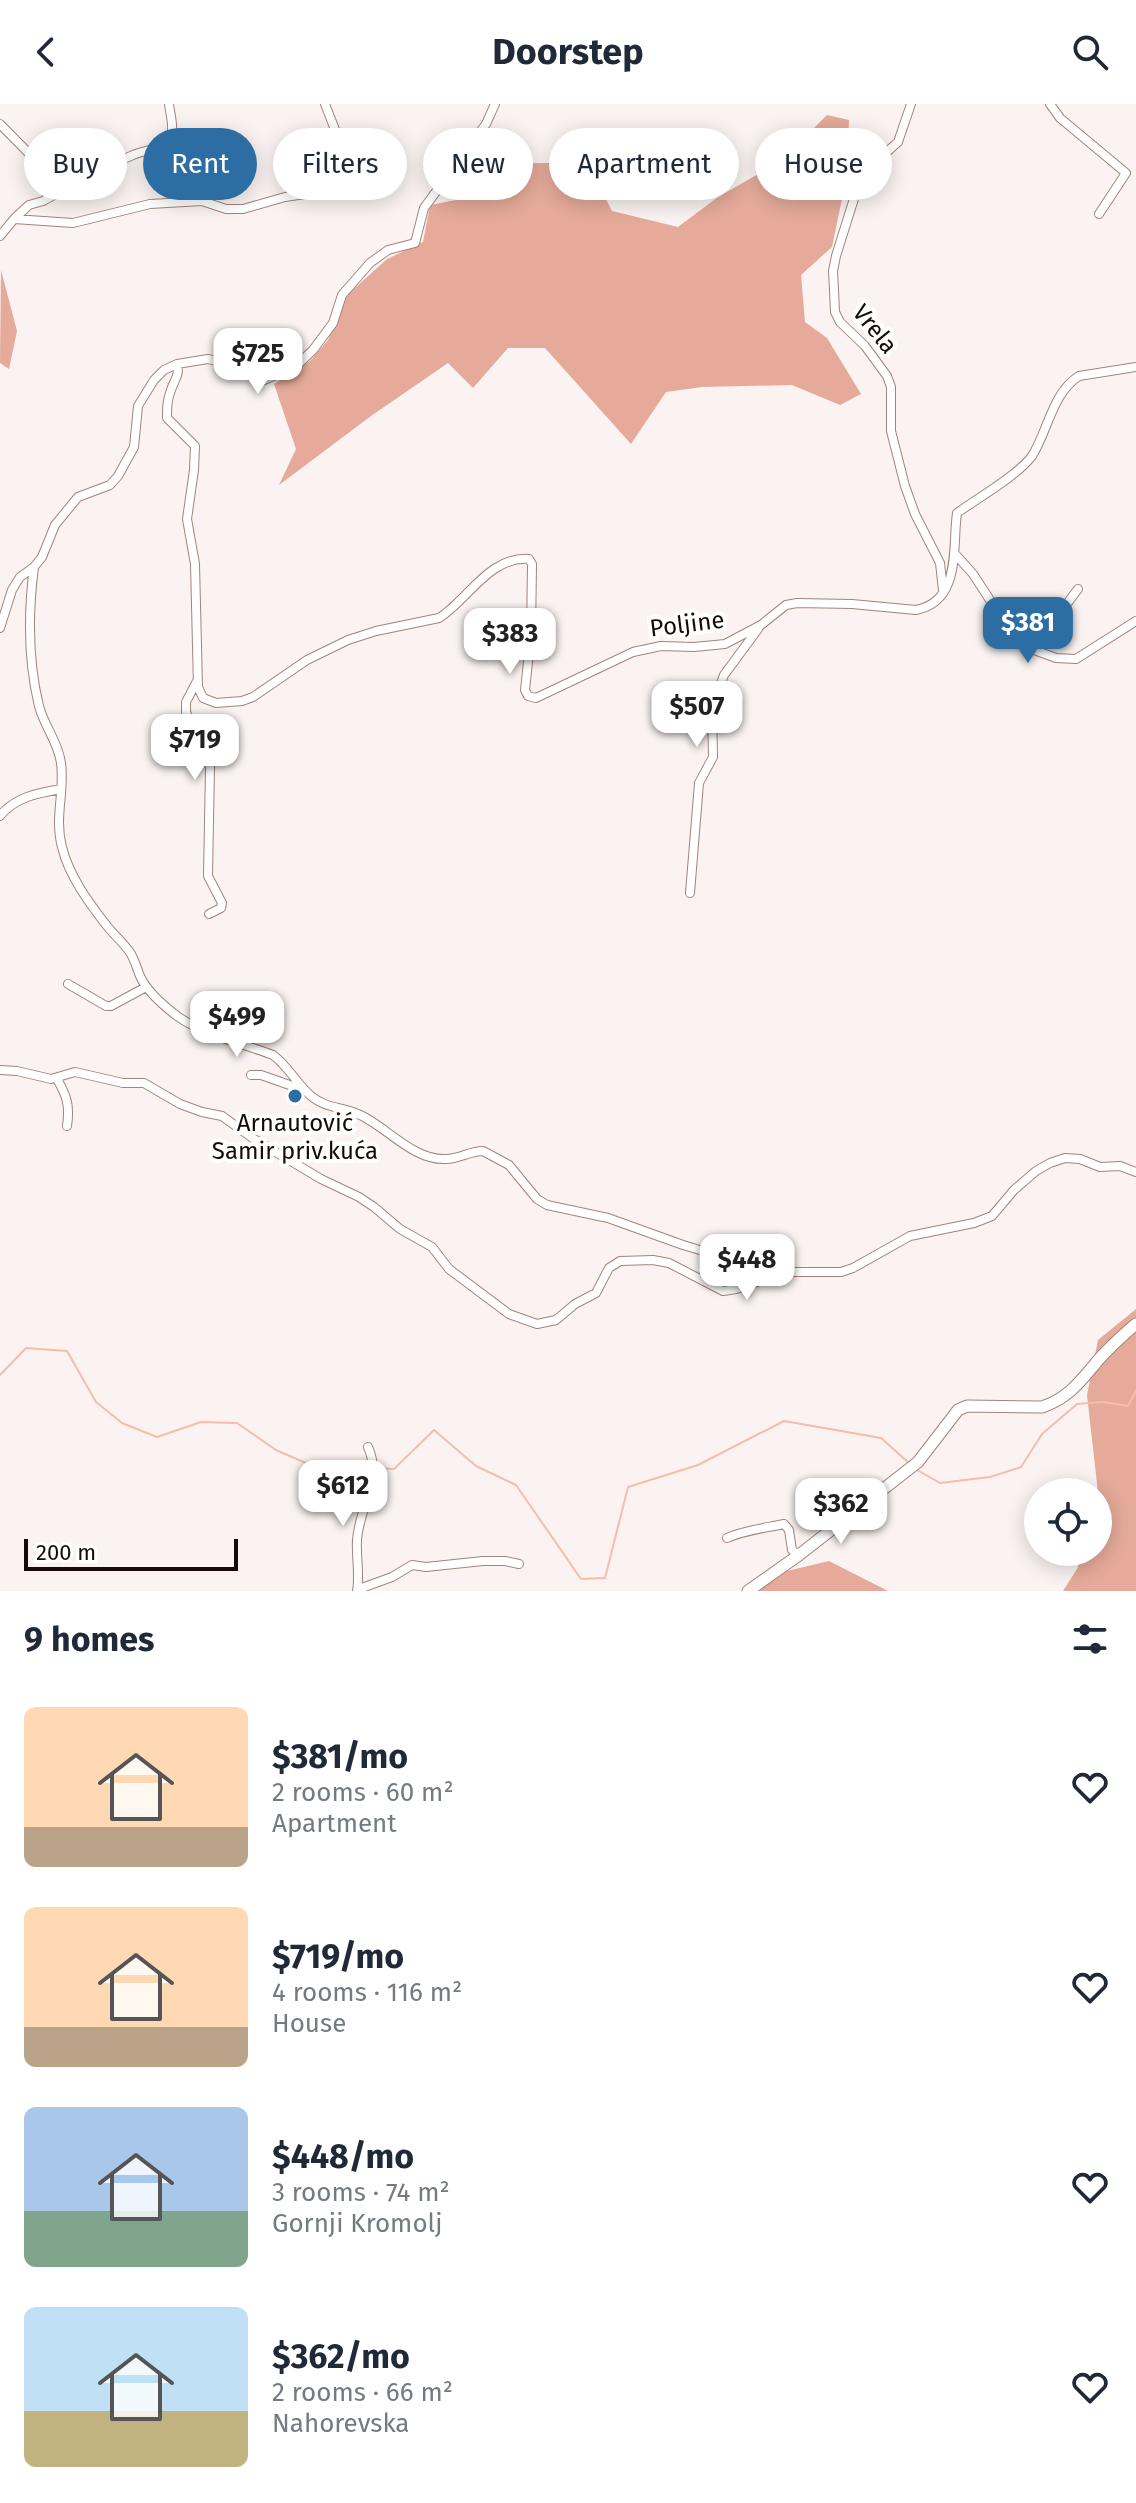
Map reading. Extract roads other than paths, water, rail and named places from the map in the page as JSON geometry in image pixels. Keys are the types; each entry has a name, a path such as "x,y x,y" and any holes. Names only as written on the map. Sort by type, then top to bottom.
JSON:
{"street":[{"path":"127,158 168,142 172,135 169,104"},
{"path":"0,219 73,223 150,204 202,201 226,209 243,209 285,197 325,191 341,182 347,168 325,104"},
{"path":"0,628 12,590 20,577 42,557 55,525 78,497 110,485 118,476 134,447 138,406 154,380 164,370 177,364 199,360 221,362 262,381 296,366 313,350 333,323 342,295 370,263 388,250 415,243 424,208 486,124 495,104"},
{"name":"Vrela","path":"911,104 898,142 870,167 857,189 833,271 835,312 840,322 865,346 887,376 891,387 891,431 905,486 915,514 940,563 943,590"},
{"path":"1050,104 1060,118 1126,173 1099,214"},
{"path":"0,124 24,148"},
{"path":"0,236 29,205 41,200"},
{"path":"177,364 178,377 166,406 167,418 195,446 187,519 195,564 197,680 191,687 186,712 210,767 208,876 222,903 221,908 209,914"},
{"path":"943,590 956,555 957,513 1023,466 1033,455 1072,381 1079,376 1136,367"},
{"path":"956,555 1026,647 1056,658 1076,659 1136,621"},
{"name":"Poljine","path":"197,680 203,698 216,703 253,697 307,660 348,640 447,614 478,580 501,566 524,558 532,564 531,634 525,690 528,696 536,698 633,652 661,646 725,644 761,625 786,605 852,604 916,610 925,608 943,590"},
{"path":"34,567 29,604 31,649 40,708 54,736 61,763 57,822 62,849 70,873 105,924 131,954 146,987 180,1018 273,1055 281,1060 313,1098 330,1107 360,1114 420,1152 446,1159 483,1151 503,1160 537,1199 547,1205 608,1218 723,1257 772,1262 777,1268 772,1276"},
{"path":"1020,641 1057,617 1078,589"},
{"path":"690,893 699,783 713,757 712,708 724,675 761,625"},
{"path":"0,816 8,807 34,793 61,789"},
{"path":"68,984 106,1006 146,987"},
{"path":"0,1070 57,1079 75,1072 123,1083 144,1083 180,1104 222,1116 321,1179 367,1202 400,1229 432,1247 449,1269 509,1314 537,1324 556,1320 575,1304 596,1293 609,1268 620,1261 669,1263 723,1291 798,1271 841,1272 910,1236 974,1223 992,1216 1014,1190 1036,1171 1065,1158 1080,1159 1100,1167 1120,1166 1136,1172"},
{"path":"251,1075 261,1075 306,1090"},
{"path":"57,1079 69,1104 67,1126"},
{"path":"748,1591 913,1466 936,1441 952,1414 967,1406 1042,1407 1051,1404 1077,1387 1096,1362 1136,1324"},
{"path":"368,1447 374,1467 357,1536 358,1590 392,1577 412,1565 426,1567 483,1561 519,1564"},
{"path":"727,1538 742,1531 784,1524 789,1530 792,1550 799,1555"}],"waterway":[{"path":"0,1375 26,1348 67,1351 96,1402 122,1423 157,1437 201,1422 237,1423 276,1450 315,1467 368,1468"},
{"path":"917,1470 940,1483 990,1477 1021,1467 1042,1434 1077,1404 1103,1402 1128,1406 1136,1391"},
{"path":"375,1468 394,1469 434,1430 476,1466 516,1485 581,1579 605,1578 628,1487 698,1465 784,1421 881,1438 909,1463"}],"place":[{"name":"Arnautović Samir priv.kuća","path":"295,1096"}]}
